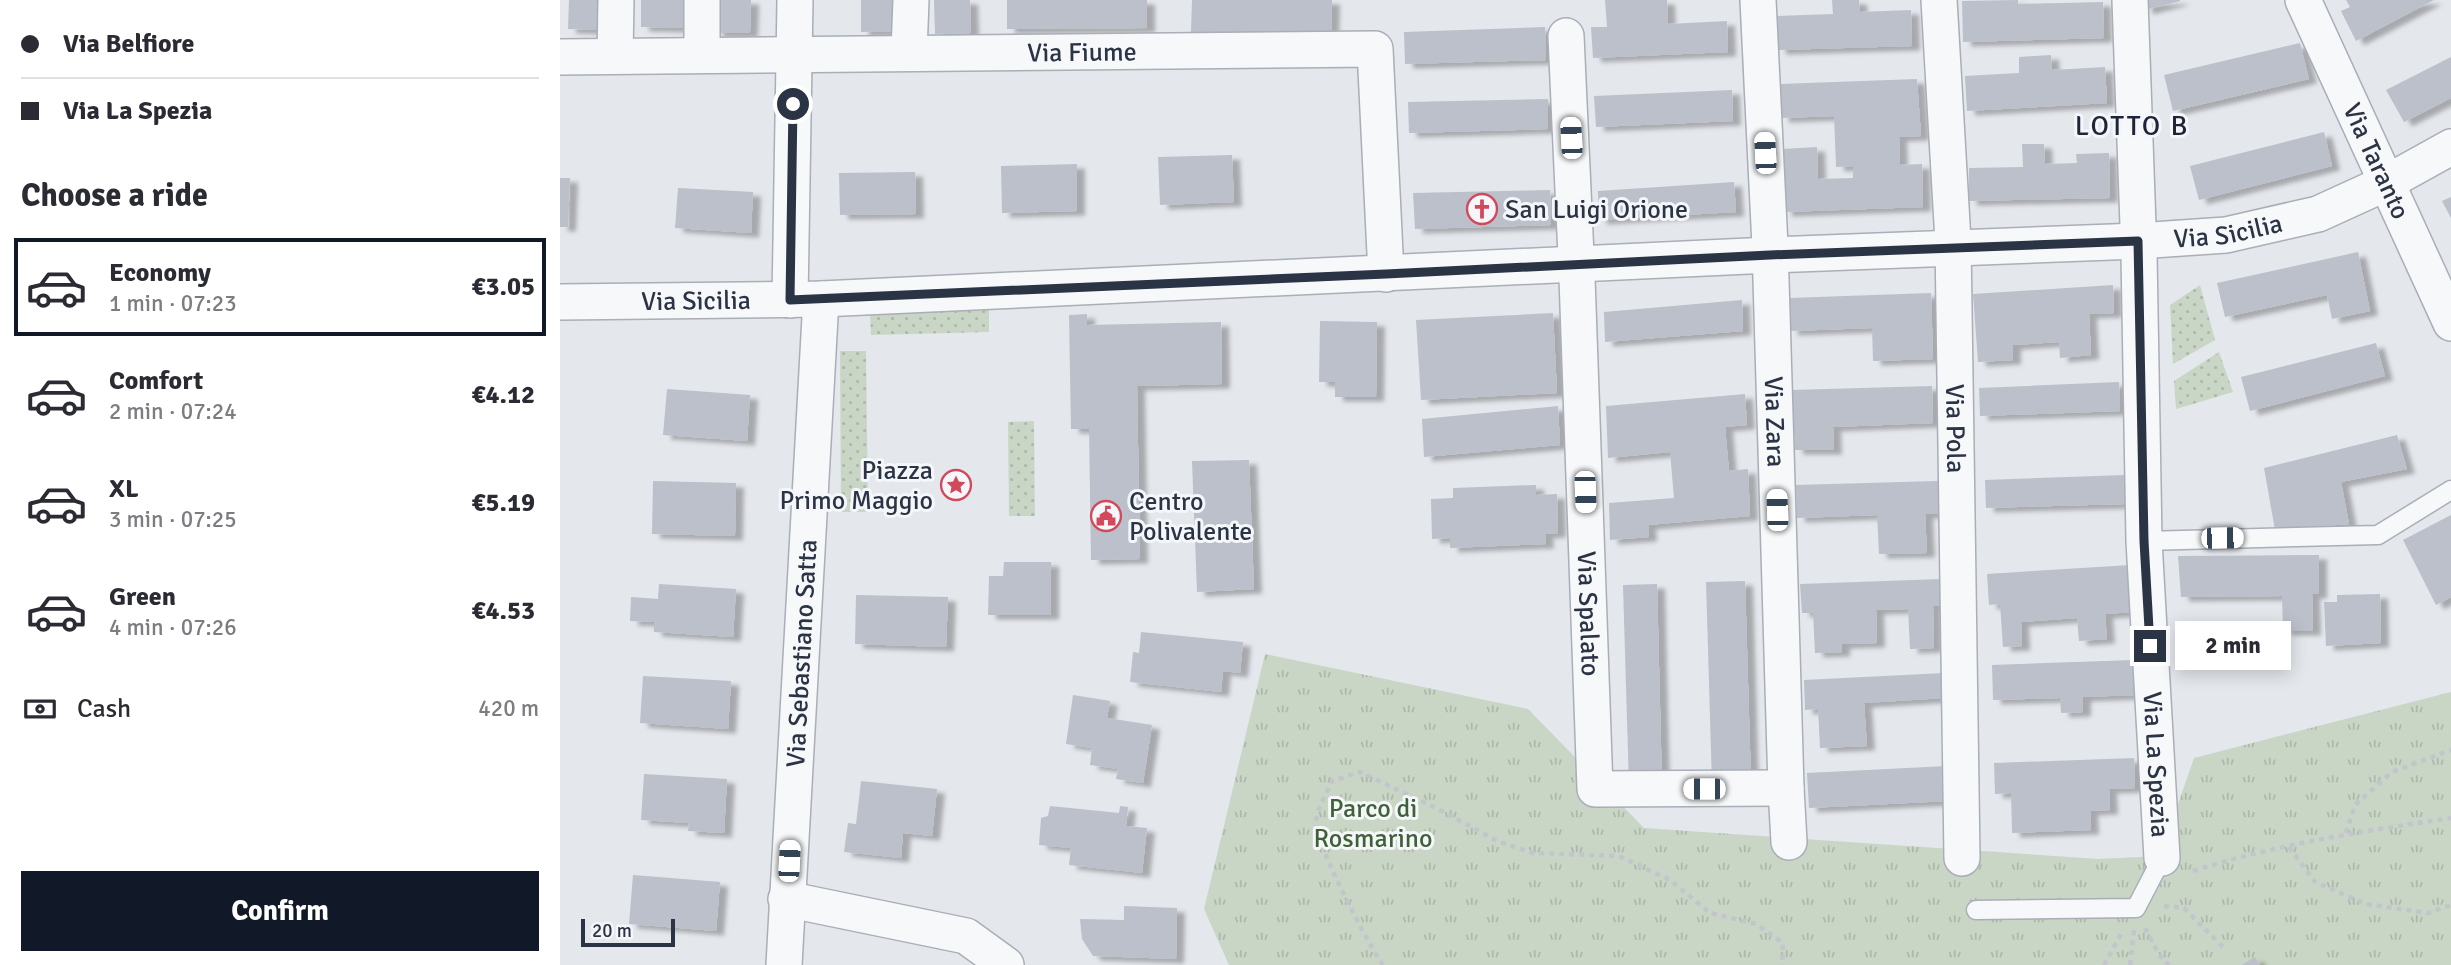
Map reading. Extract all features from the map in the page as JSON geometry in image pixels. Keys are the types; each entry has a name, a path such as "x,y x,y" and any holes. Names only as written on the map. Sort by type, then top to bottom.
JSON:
{"street":[{"path":"615,56 616,0"},
{"path":"702,0 702,55"},
{"name":"Via Sebastiano Satta","path":"784,965 805,299 794,54 795,0"},
{"path":"909,52 911,0"},
{"name":"Via Zara","path":"1758,0 1770,255 1789,842"},
{"name":"Via Pola","path":"1939,0 1952,248 1962,859"},
{"name":"Via La Spezia","path":"2130,0 2144,541 2174,866"},
{"name":"Via Taranto","path":"2303,0 2451,323"},
{"name":"Via Spalato","path":"1566,36 1577,265 1595,789 1786,788"},
{"name":"Via Fiume","path":"560,57 1376,49 1386,274"},
{"name":"Via Sicilia","path":"560,302 805,299 2226,235 2318,214 2386,183 2451,147"},
{"path":"786,899 966,936 1006,965"}],"lane":[{"path":"2144,541 2378,534 2451,490"},
{"path":"1976,910 2136,908 2174,866"}],"path":[{"path":"2346,833 2355,805 2392,772 2451,750"},
{"path":"1383,965 1373,951 1334,872 1316,823 1332,781 1360,772 1497,841 1533,853 1619,856 1670,880 1710,913 1756,924 1783,943 1783,965"},
{"path":"2174,866 2289,847 2346,833 2451,818"},
{"path":"2289,847 2315,883 2366,904 2428,913 2451,905"},
{"path":"2136,908 2184,908 2225,949"},
{"path":"2104,965 2136,908"},
{"path":"2130,965 2136,908"},
{"path":"2136,908 2160,956 2169,965"}],"green space":[{"path":"2200,285 2215,340 2173,364 2170,305"},
{"path":"989,310 989,332 871,335 870,313"},
{"path":"840,351 866,351 868,512 841,512"},
{"path":"2219,352 2233,392 2176,409 2174,381"},
{"path":"1034,421 1035,516 1009,516 1008,422"},
{"name":"Parco di Rosmarino","path":"1265,654 1528,709 1644,828 2099,859 2160,856 2194,758 2451,692 2451,965 1229,965 1204,909"}],"building":[{"path":"569,0 604,0 603,30 568,29"},
{"path":"641,0 685,0 684,28 641,27"},
{"path":"716,0 751,0 750,33 715,33"},
{"path":"861,0 898,0 898,31 861,32"},
{"path":"934,0 970,0 971,33 935,34"},
{"path":"1007,0 1147,0 1147,28 1007,29"},
{"path":"1192,0 1332,0 1331,36 1191,32"},
{"path":"1605,0 1667,0 1668,24 1727,21 1728,52 1593,58 1591,27 1607,27"},
{"path":"1832,0 1859,0 1860,12 1911,10 1912,46 1778,50 1777,16 1833,14"},
{"path":"2018,0 2018,4 2103,2 2104,38 1963,42 1962,1"},
{"path":"2143,0 2180,0 2180,1 2145,10"},
{"path":"2346,0 2434,0 2356,41 2341,11 2350,7"},
{"path":"1545,27 1546,60 1405,64 1404,32"},
{"path":"2300,43 2309,79 2173,111 2164,75"},
{"path":"2051,55 2052,70 2105,67 2107,103 1967,111 1965,76 2019,73 2019,57"},
{"path":"2451,57 2451,98 2404,122 2386,90"},
{"path":"1917,79 1921,136 1899,137 1900,165 1922,164 1923,207 1784,212 1782,149 1817,147 1818,179 1853,178 1853,166 1836,167 1834,116 1781,118 1780,84"},
{"path":"1732,90 1733,121 1596,127 1594,96"},
{"path":"1548,99 1548,129 1409,133 1408,102"},
{"path":"2324,132 2332,166 2199,200 2190,166"},
{"path":"2022,144 2044,144 2045,164 2077,163 2076,154 2109,153 2110,198 1969,201 1969,168 2023,167"},
{"path":"1232,155 1234,202 1160,205 1158,157"},
{"path":"1077,164 1077,211 1002,213 1001,166"},
{"path":"915,172 916,214 840,215 839,173"},
{"path":"560,178 570,178 568,227 560,227"},
{"path":"1734,182 1736,212 1599,220 1598,191"},
{"path":"678,188 753,192 751,233 675,228"},
{"name":"San Luigi Orione","path":"1550,190 1551,225 1415,229 1413,193"},
{"path":"2451,197 2451,218 2442,201"},
{"path":"2358,252 2370,311 2332,319 2327,295 2225,317 2217,283"},
{"path":"2113,285 2114,313 2089,314 2091,355 2060,358 2059,342 2013,345 2013,360 1978,362 1973,294"},
{"path":"1931,293 1933,359 1873,361 1872,328 1790,331 1789,298"},
{"path":"1742,300 1743,331 1605,342 1604,312"},
{"path":"1553,313 1557,393 1421,400 1416,320"},
{"path":"1087,314 1087,325 1221,322 1222,384 1137,386 1140,559 1091,560 1089,429 1071,429 1069,315"},
{"path":"1320,321 1377,322 1376,397 1335,397 1335,382 1319,382"},
{"path":"2376,343 2385,376 2250,411 2241,377"},
{"path":"2119,382 2120,411 1980,416 1979,388"},
{"path":"1932,386 1933,423 1833,427 1834,450 1795,450 1792,390"},
{"path":"667,389 750,395 747,441 663,435"},
{"path":"1745,394 1747,425 1725,427 1729,471 1748,469 1750,516 1648,525 1649,537 1610,540 1609,503 1674,498 1670,452 1608,458 1606,406"},
{"path":"1558,406 1560,445 1424,457 1422,419"},
{"path":"2397,435 2407,469 2341,482 2349,524 2275,530 2264,468"},
{"path":"1249,460 1254,589 1197,592 1192,461"},
{"path":"2124,475 2125,504 1986,508 1985,480"},
{"path":"653,481 736,483 735,536 652,534"},
{"path":"1938,481 1939,514 1925,514 1927,553 1879,554 1877,515 1797,518 1796,485"},
{"path":"1536,485 1536,495 1557,494 1558,533 1545,534 1546,544 1450,548 1450,538 1432,539 1431,499 1453,498 1453,488"},
{"path":"2451,515 2451,597 2436,605 2403,540"},
{"path":"2319,555 2319,594 2312,594 2313,631 2283,631 2282,596 2181,597 2178,556"},
{"path":"1004,562 1051,562 1051,615 988,615 989,576 1003,576"},
{"path":"2130,565 2133,612 2105,614 2107,639 2079,641 2077,618 2021,622 2022,646 2003,647 2000,604 1989,605 1987,574"},
{"path":"1942,579 1943,606 1933,606 1934,648 1910,649 1908,609 1876,610 1877,643 1842,644 1842,652 1815,653 1813,613 1802,613 1800,584"},
{"path":"1745,581 1751,783 1712,784 1706,582"},
{"path":"659,584 736,589 733,637 654,632 654,622 630,621 631,597 658,599"},
{"path":"1657,584 1662,786 1629,787 1623,585"},
{"path":"2380,594 2381,643 2326,646 2324,602 2337,602 2337,595"},
{"path":"856,595 948,597 946,647 855,644"},
{"path":"1141,632 1243,642 1240,673 1223,671 1221,692 1130,682 1133,652 1139,653"},
{"path":"2134,660 2135,695 2083,697 2083,712 2061,713 2060,698 1993,700 1992,665"},
{"path":"1944,673 1945,698 1864,703 1867,746 1820,748 1818,709 1805,710 1804,680"},
{"path":"643,676 731,681 728,729 640,723"},
{"path":"1073,695 1110,701 1107,718 1152,725 1143,783 1116,779 1118,769 1090,765 1092,748 1066,744"},
{"path":"2134,758 2135,788 2109,789 2110,810 2090,811 2091,830 2012,833 2011,793 1995,794 1994,763"},
{"path":"1947,766 1948,801 1809,808 1807,773"},
{"path":"644,774 727,779 724,833 688,831 689,823 641,820"},
{"path":"861,781 937,789 932,836 903,833 901,858 844,852 848,823 856,824"},
{"path":"1050,806 1119,813 1120,806 1128,807 1126,826 1147,828 1142,873 1069,865 1071,848 1039,845 1041,818 1048,816"},
{"path":"633,875 720,882 716,931 629,924"},
{"path":"1124,906 1177,908 1176,959 1093,956 1082,939 1080,919 1124,920"},
{"path":"2255,957 2260,965 2242,965"}],"place":[{"name":"San Luigi Orione","path":"1482,209"},
{"name":"Piazza Primo Maggio","path":"956,485"},
{"name":"Centro Polivalente","path":"1106,516"}],"district":[{"name":"LOTTO B","path":"2132,125"}],"route":[{"path":"793,104 790,300 1770,255 2138,241 2144,541 2150,646"}]}
